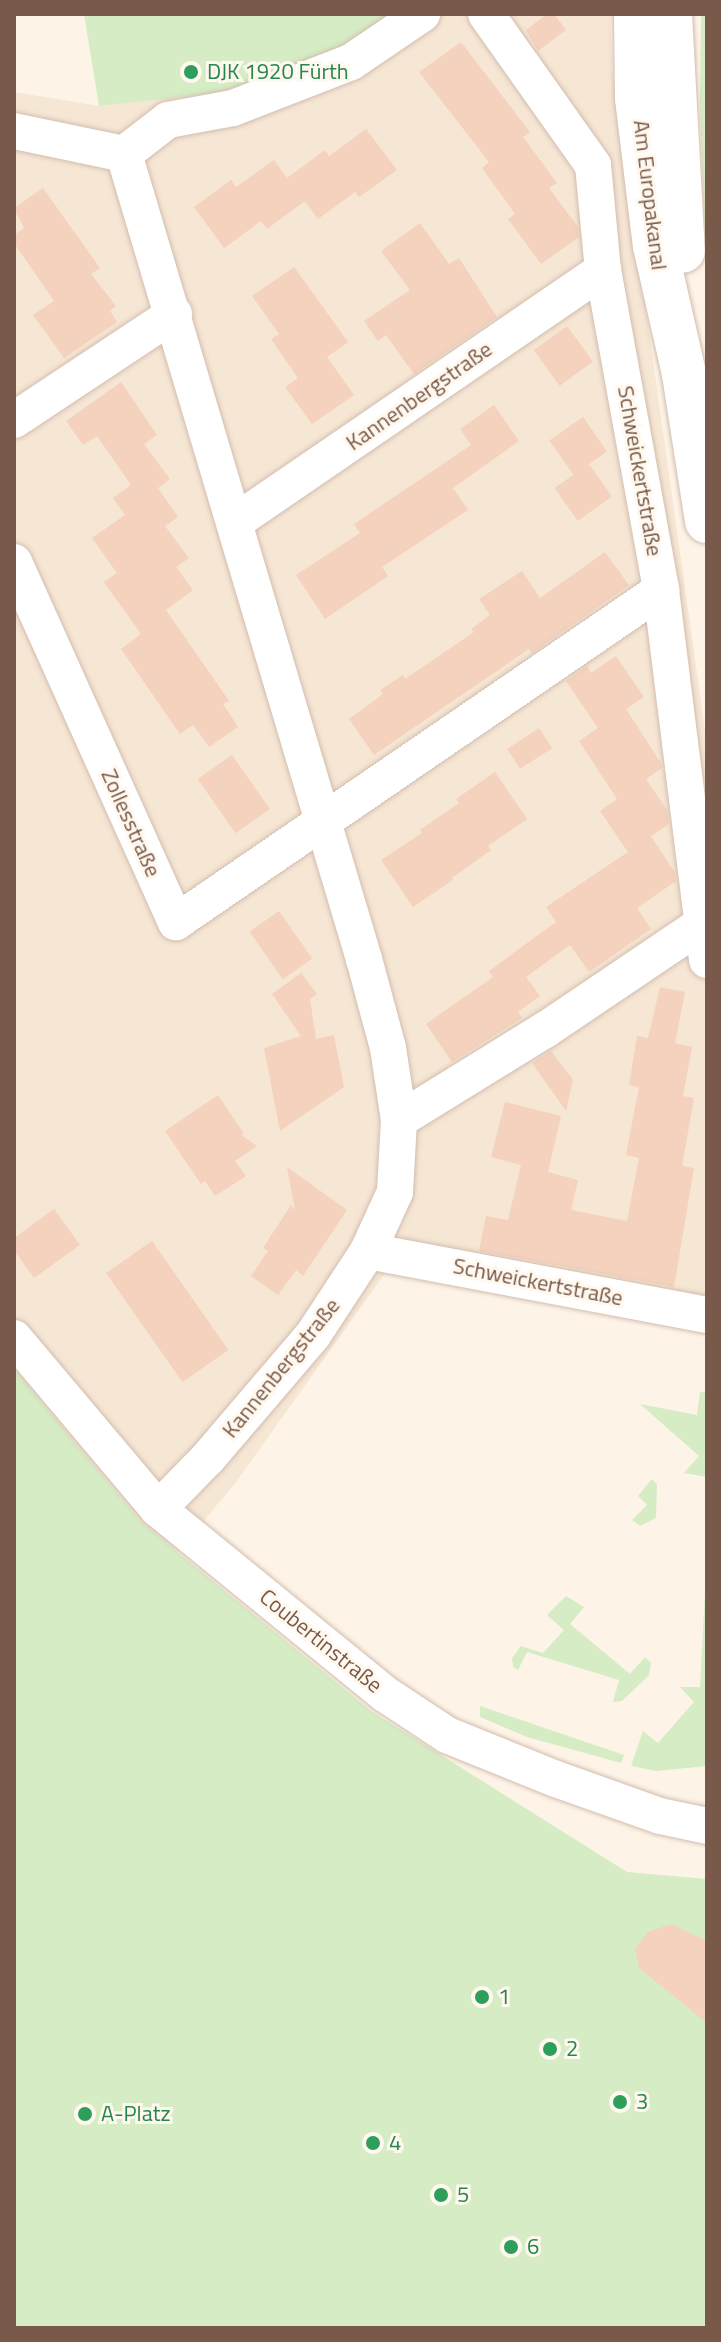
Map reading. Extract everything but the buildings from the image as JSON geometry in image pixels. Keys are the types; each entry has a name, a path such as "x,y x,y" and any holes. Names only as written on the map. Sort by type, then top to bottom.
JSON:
{"main road":[{"name":"Am Europakanal","path":"636,14 637,98 655,246 684,374 707,521"},
{"name":"Am Europakanal","path":"670,14 684,271 684,374"}],"street":[{"path":"14,131 124,154 168,120 233,108 351,62 422,14"},
{"name":"Schweickertstraße","path":"486,14 593,165 603,270 661,590 707,960"},
{"name":"Kannenbergstraße","path":"124,154 174,314 388,1048 399,1120 395,1192 368,1251 313,1335 208,1458 158,1509"},
{"name":"Kannenbergstraße","path":"235,522 603,270"},
{"path":"14,420 174,314"},
{"name":"Zollesstraße","path":"14,562 176,922 323,822"},
{"path":"323,822 661,590"},
{"path":"399,1120 545,1030 702,924"},
{"name":"Schweickertstraße","path":"368,1251 707,1315"},
{"name":"Coubertinstraße","path":"14,1338 158,1509 385,1694 447,1735 660,1816 707,1826"}],"shaded area":[{"path":"407,14 610,14 612,70 707,744 707,1328 386,1272 236,1482 178,1552 141,1522 14,1369 14,92 99,106"}],"green space":[{"name":"DJK 1920 Fürth","path":"84,14 407,14 349,53 228,92 99,106"},
{"path":"701,14 707,14 707,317 700,98"},
{"path":"14,1369 141,1522 371,1711 627,1872 707,1879 707,2328 14,2328"},
{"path":"700,1392 707,1393 707,1477 684,1473 699,1456 640,1404 697,1415"},
{"path":"652,1479 657,1485 656,1518 640,1526 632,1520 647,1505 638,1496"},
{"path":"707,1555 707,1766 656,1771 631,1766 643,1731 658,1743 694,1702 680,1687 700,1687"},
{"path":"566,1596 584,1607 570,1624 630,1674 645,1657 651,1663 649,1675 622,1701 613,1702 619,1680 527,1652 518,1670 513,1667 512,1658 521,1646 543,1653 564,1630 547,1615"},
{"path":"480,1706 624,1755 621,1763 527,1737 480,1717"}],"place":[{"name":"DJK 1920 Fürth","path":"191,72"},
{"name":"1","path":"482,1997"},
{"name":"2","path":"550,2049"},
{"name":"3","path":"620,2102"},
{"name":"A-Platz","path":"85,2114"},
{"name":"4","path":"373,2143"},
{"name":"5","path":"441,2195"},
{"name":"6","path":"511,2247"}]}
